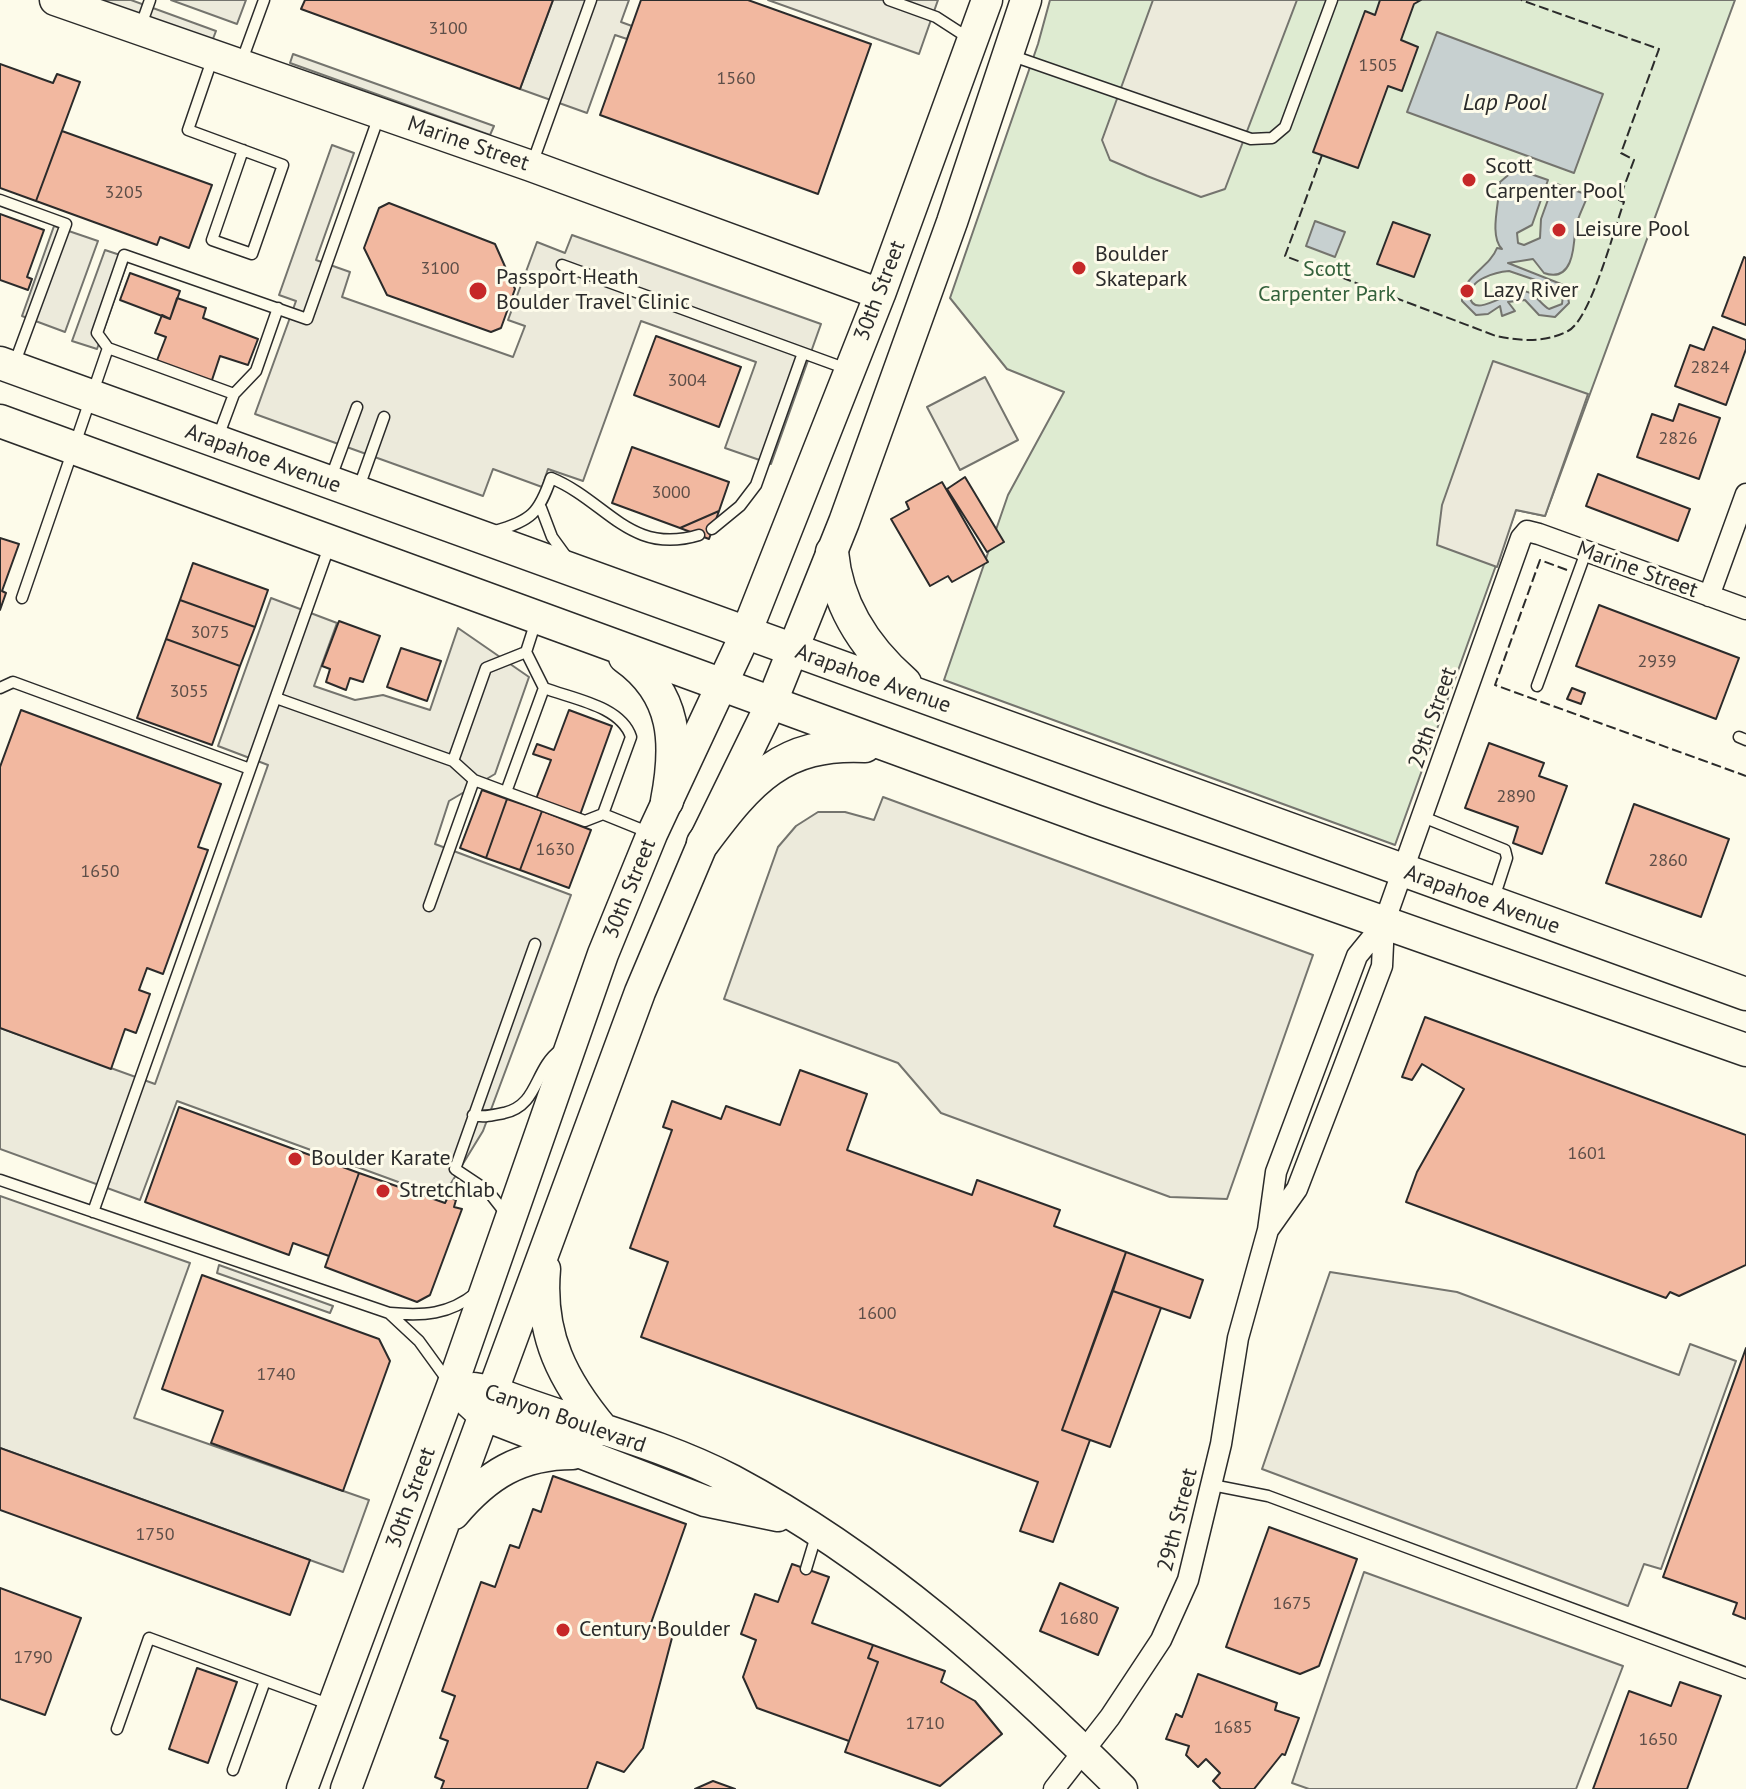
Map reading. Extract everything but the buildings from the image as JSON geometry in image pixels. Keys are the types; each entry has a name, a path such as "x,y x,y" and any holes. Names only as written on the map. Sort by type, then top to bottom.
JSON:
{"main road":[{"name":"Marine Street","path":"55,0 531,166 880,294"},
{"name":"30th Street","path":"302,1789 452,1386 571,1041 652,834 746,633 880,294 987,0"},
{"name":"30th Street","path":"346,1789 629,1019 703,843 771,704 832,552 1026,0"},
{"path":"972,41 1008,54"},
{"name":"Arapahoe Avenue","path":"6,366 1746,994"},
{"path":"0,421 903,752 1746,1050"},
{"path":"832,552 840,592 861,636 877,658 919,696"},
{"path":"606,644 641,670 658,688 669,708 675,753 667,801"},
{"path":"703,843 753,781 788,758 831,746 903,752"},
{"path":"547,1242 543,1292 550,1345 567,1383 604,1430"},
{"name":"Canyon Boulevard","path":"452,1386 581,1454 705,1501 807,1525"},
{"name":"Canyon Boulevard","path":"488,1403 604,1430 731,1480 807,1525 923,1606 1122,1789"},
{"path":"442,1528 471,1494 513,1463 551,1454 581,1454"}],"street":[{"path":"1709,596 1746,494"},
{"name":"Marine Street","path":"1527,531 1746,609"},
{"name":"29th Street","path":"1054,1789 1123,1698 1176,1610 1197,1554 1238,1338 1268,1230 1297,1189 1382,966 1384,923 1521,538 1527,531"}],"lane":[{"path":"140,30 150,0"},
{"path":"243,150 212,240 252,254 283,165 243,150 188,130 264,0"},
{"path":"531,166 591,0"},
{"path":"889,0 936,17 972,41"},
{"path":"1008,54 1251,139 1272,138 1285,127 1332,0"},
{"path":"234,394 108,348 97,333 124,255 307,319 380,114"},
{"path":"0,200 66,224 6,366"},
{"path":"562,265 849,370"},
{"path":"217,442 234,394 256,371 278,308"},
{"path":"22,598 108,348"},
{"path":"712,529 751,493 803,353"},
{"path":"343,488 357,407"},
{"path":"343,488 384,417"},
{"path":"477,536 519,524 541,508 551,478 572,487 612,520 645,536 668,541 699,535"},
{"path":"541,508 552,537 577,571"},
{"path":"93,1212 331,542"},
{"path":"1537,686 1586,552"},
{"path":"537,619 526,652 544,688 618,716 631,737 603,814"},
{"path":"453,761 486,668 526,652"},
{"path":"0,688 13,682 250,769"},
{"path":"506,792 544,688"},
{"path":"276,698 453,761 474,780 585,821 603,814 652,834"},
{"path":"429,906 474,780"},
{"path":"1423,817 1505,850 1507,858 1492,904"},
{"path":"510,1218 488,1191 455,1169 535,944"},
{"path":"473,1115 483,1118 523,1107 529,1101 547,1059 571,1041"},
{"path":"0,1180 184,1240 389,1313 421,1316 452,1309 487,1285"},
{"path":"389,1313 419,1341 452,1386"},
{"path":"1212,1485 1268,1496 1746,1673"},
{"path":"806,1569 807,1525"},
{"path":"117,1729 149,1638 333,1705"},
{"path":"233,1770 265,1681"}],"green space":[{"name":"Scott Carpenter Park","path":"1050,0 1735,0 1545,516 1516,510 1395,845 944,680 1008,495 1064,392 1007,369 950,298 1038,44"}],"shaded area":[{"path":"90,0 131,0 216,31 211,44"},
{"path":"171,0 246,0 237,24"},
{"path":"553,0 629,0 621,22 632,26 627,39 615,35 587,113 520,89"},
{"path":"768,0 938,0 919,54"},
{"path":"1153,0 1297,0 1225,189 1201,197 1110,160 1102,140"},
{"path":"293,54 494,126 490,135 290,63"},
{"path":"332,145 354,153 316,260 350,272 342,297 513,357 525,326 508,320 537,242 565,253 572,235 821,324 771,464 725,448 756,362 641,321 583,481 548,469 542,487 493,469 483,496 255,414 296,301 279,295"},
{"path":"54,226 98,241 65,332 22,316"},
{"path":"105,250 129,258 97,349 72,341"},
{"path":"1493,361 1588,394 1545,516 1516,510 1497,567 1437,545 1442,505"},
{"path":"985,377 1018,440 960,470 927,407"},
{"path":"271,598 337,623 314,686 355,700 383,695 430,710 458,628 529,677 495,774 449,801 435,844 571,895 483,1131 442,1198 177,1101 140,1200 0,1149 0,1028 155,1084 268,765 218,746"},
{"path":"883,797 1313,955 1227,1199 1170,1197 941,1113 898,1063 724,999 778,847 796,826 818,812 845,812 874,820"},
{"path":"0,1196 190,1263 134,1418 369,1500 343,1572 0,1448"},
{"path":"219,1265 333,1306 330,1313 217,1273"},
{"path":"1330,1272 1457,1292 1679,1375 1690,1344 1736,1361 1661,1569 1644,1564 1628,1606 1262,1469"},
{"path":"1364,1572 1623,1666 1576,1789 1309,1789 1292,1783"}],"water":[{"name":"Lap Pool","path":"1437,32 1603,94 1574,173 1407,112"},
{"path":"1513,171 1548,180 1532,225 1517,233 1518,243 1524,245 1540,238 1541,219 1554,183 1588,195 1577,222 1572,255 1566,269 1553,275 1544,273 1533,259 1508,263 1566,286 1569,303 1555,317 1539,315 1525,300 1508,302 1515,311 1502,316 1500,306 1488,314 1476,315 1462,301 1466,285 1497,248 1502,249 1495,228 1500,182","holes":["1509,271 1553,286 1563,295 1562,304 1549,309 1524,291 1485,305 1473,303 1470,297 1478,281"]},
{"path":"1315,221 1345,232 1335,257 1306,246"}],"fence":[{"path":"1322,155 1285,256 1496,336 1532,340 1550,338 1568,331 1585,310 1608,252 1624,202 1619,200 1634,160 1621,153 1659,49 1521,0"},
{"path":"1567,570 1540,560 1495,685 1746,776"}],"place":[{"name":"Scott Carpenter Pool","path":"1469,180"},
{"name":"Leisure Pool","path":"1559,230"},
{"name":"Boulder Skatepark","path":"1079,268"},
{"name":"Passport Heath Boulder Travel Clinic","path":"478,291"},
{"name":"Lazy River","path":"1467,291"},
{"name":"Boulder Karate","path":"295,1159"},
{"name":"Stretchlab","path":"383,1191"},
{"name":"Century Boulder","path":"563,1630"}]}
